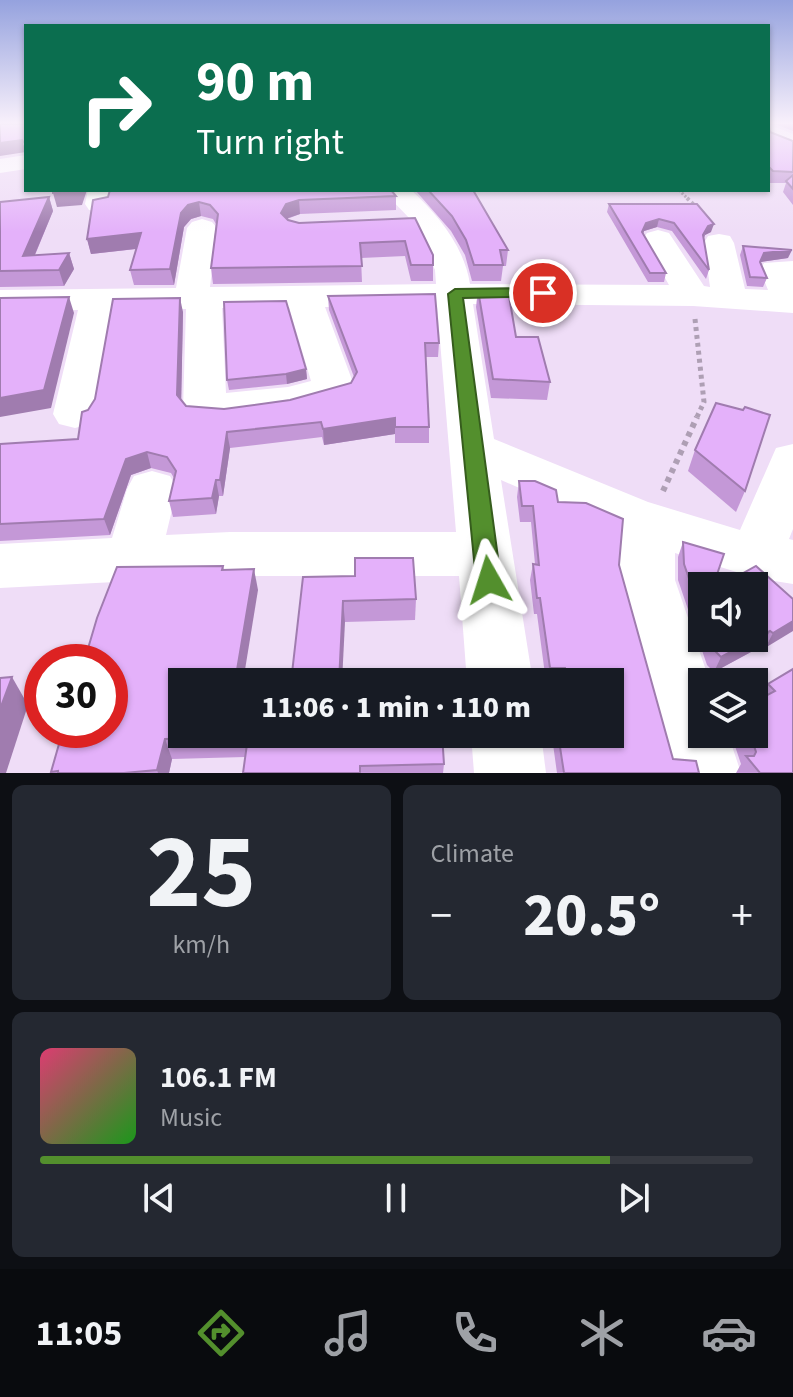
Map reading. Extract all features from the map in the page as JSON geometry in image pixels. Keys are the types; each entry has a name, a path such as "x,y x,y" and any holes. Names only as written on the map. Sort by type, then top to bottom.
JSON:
{"street":[{"path":"397,192 428,221 451,270 498,668"},
{"path":"384,223 428,221"},
{"path":"202,228 198,296 205,409 288,400 334,388 303,295"},
{"path":"658,239 693,296"},
{"path":"719,243 729,297"},
{"path":"0,301 455,294 729,297 792,291"},
{"path":"75,414 98,298"},
{"path":"474,449 649,521 781,569 793,460"},
{"path":"133,559 152,489"},
{"path":"649,521 646,580 705,773"},
{"path":"0,566 230,554 486,554"},
{"path":"507,748 510,773"}],"path":[{"path":"681,192 709,222 719,243"},
{"path":"649,521 704,402 693,296"}],"building":[{"path":"770,160 793,160 793,172 773,171"},
{"path":"793,175 793,189 786,181"},
{"path":"109,192 393,192 396,196 299,200 286,204 281,213 288,220 299,223 415,218 433,255 433,265 411,265 405,241 360,243 362,266 211,268 218,214 210,205 199,202 188,205 181,213 170,269 130,270 141,233 87,239 93,200 108,197"},
{"path":"430,192 474,192 508,250 500,250 503,265 474,265 466,240 452,216"},
{"path":"49,197 23,256 69,253 59,270 0,271 0,202"},
{"path":"609,204 697,204 714,224 708,226 703,235 709,270 674,223 659,219 646,223 642,232 666,273 650,273"},
{"path":"743,246 792,250 764,253 760,262 767,278 750,277"},
{"path":"478,290 508,290 516,337 538,337 550,382 493,379"},
{"path":"435,294 439,343 425,343 429,427 395,427 395,418 323,429 321,422 227,432 220,480 216,480 212,498 169,501 176,471 167,457 147,452 126,459 104,519 0,524 0,444 78,439 82,412 88,410 95,399 113,299 180,298 177,395 186,406 224,409 290,400 351,383 357,372 328,296"},
{"path":"69,297 44,390 0,398 0,298"},
{"path":"286,301 306,369 227,380 224,302"},
{"path":"716,403 770,415 745,491 695,450"},
{"path":"519,481 535,481 556,490 558,502 586,503 623,519 619,565 673,759 696,761 699,773 564,773 560,748 624,748 624,668 550,668 533,564 539,565 533,506 522,506"},
{"path":"683,542 724,554 718,572 688,572 688,576"},
{"path":"355,558 413,558 416,599 343,601 340,668 293,668 303,577 355,576"},
{"path":"223,566 222,570 254,569 237,668 168,668 168,739 165,739 157,770 51,772 58,748 128,748 128,644 89,644 117,567"},
{"path":"756,566 763,572 745,572"},
{"path":"768,577 793,599 793,621 773,633 770,631"},
{"path":"793,669 793,773 760,773 746,756 754,756 755,748 768,748 768,695 775,691 768,684"},
{"path":"12,677 0,709 0,678"},
{"path":"246,748 443,748 444,764 360,766 360,773 243,773"}],"route":[{"path":"489,580 455,294 543,293"}]}
